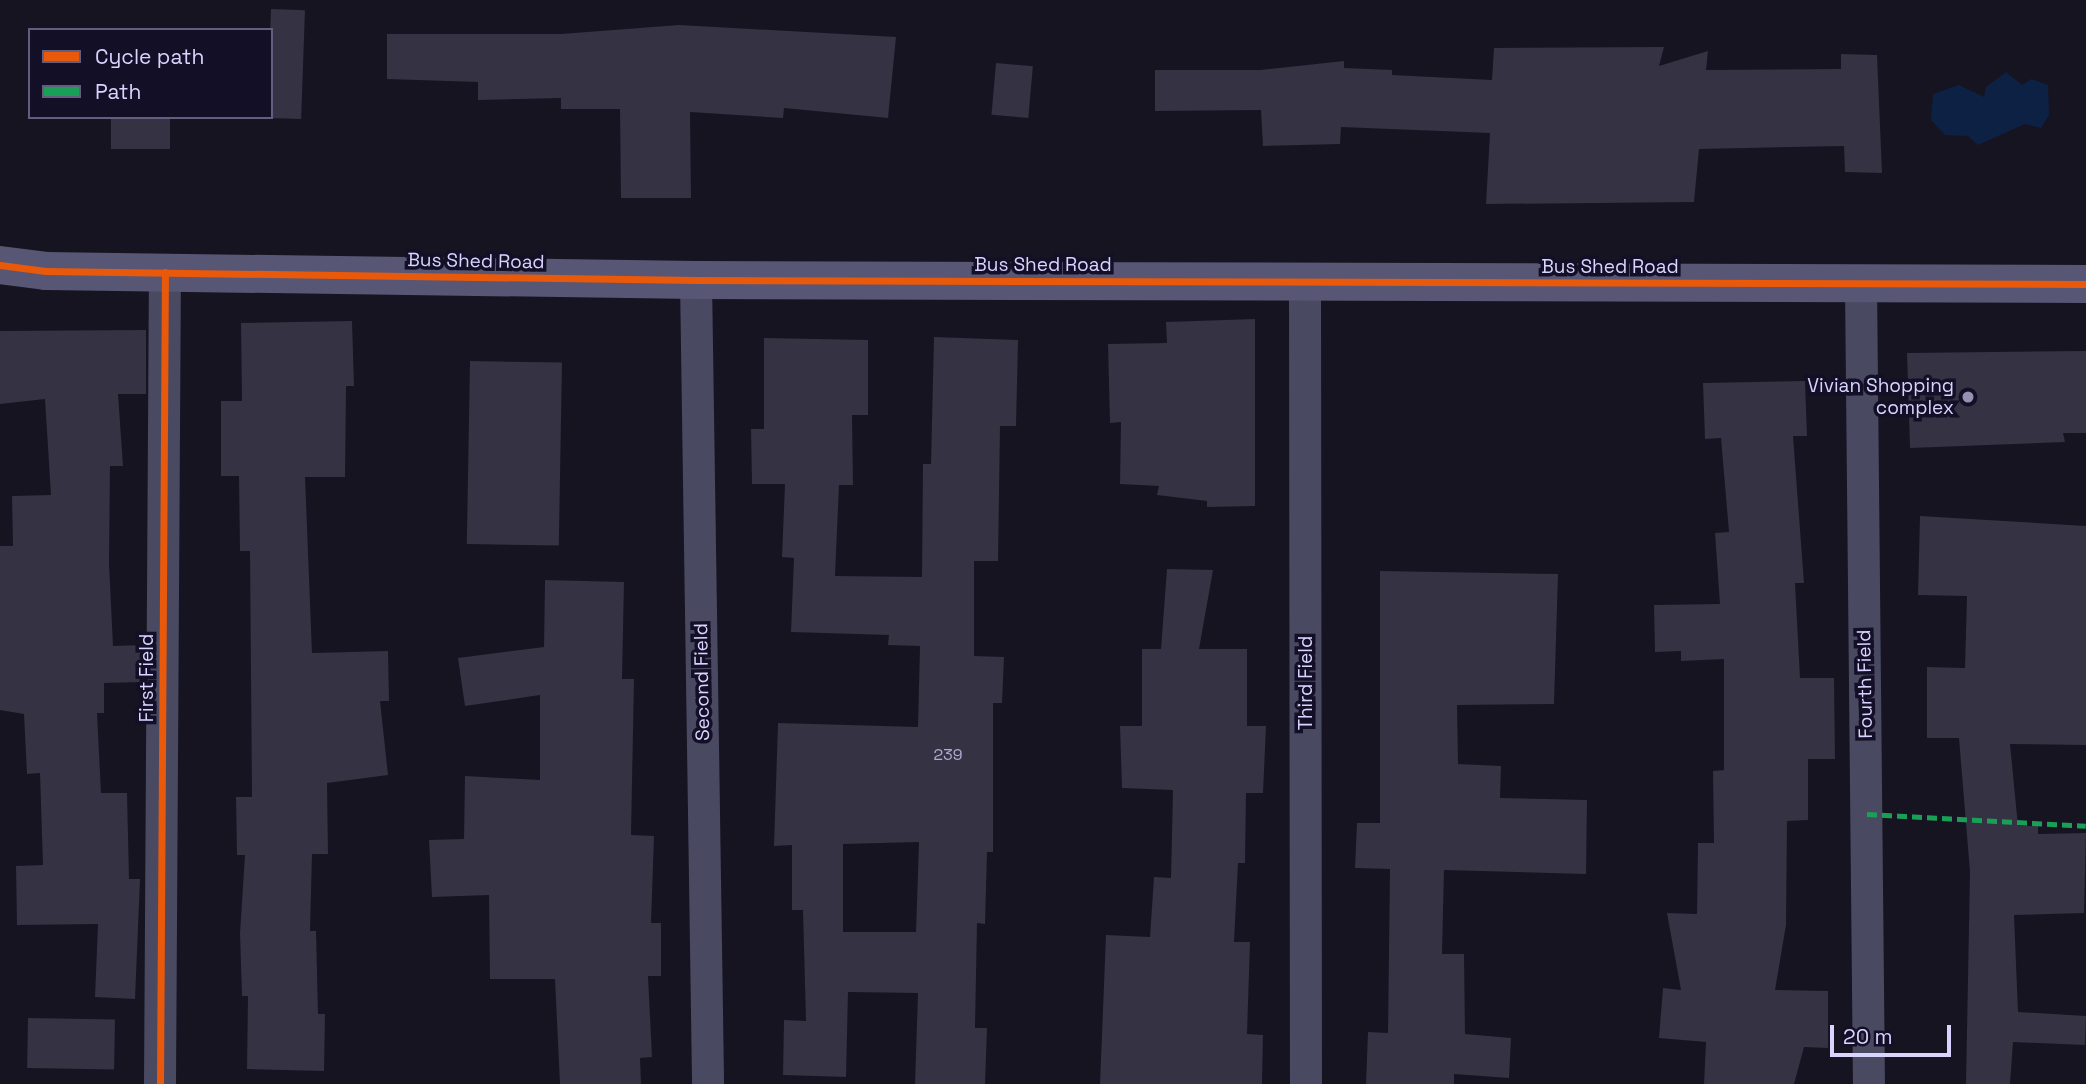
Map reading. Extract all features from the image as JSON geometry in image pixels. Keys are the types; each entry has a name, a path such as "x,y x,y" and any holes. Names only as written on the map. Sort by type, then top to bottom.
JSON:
{"street":[{"name":"Bus Shed Road","path":"0,265 46,271 696,280 2086,284"},
{"name":"First Field","path":"160,1084 165,272"},
{"name":"Second Field","path":"696,280 708,1084"},
{"name":"Third Field","path":"1305,282 1306,1084"},
{"name":"Fourth Field","path":"1861,284 1870,1084"}],"water":[{"path":"2006,72 2022,85 2031,79 2048,85 2049,115 2041,128 2025,124 1978,145 1968,136 1945,135 1931,120 1933,94 1959,85 1984,97 1986,87"}],"building":[{"path":"271,9 305,10 301,119 273,118"},
{"path":"679,25 896,37 888,118 784,108 783,118 690,112 691,198 621,198 620,109 561,109 561,98 478,100 478,82 387,79 387,34 561,34"},
{"path":"1664,47 1659,66 1708,51 1706,70 1841,69 1841,54 1877,55 1882,173 1845,172 1844,146 1699,149 1694,202 1486,204 1490,133 1341,127 1340,144 1263,146 1261,110 1155,111 1155,70 1260,70 1344,61 1344,68 1392,70 1392,75 1492,80 1494,48"},
{"path":"996,63 1033,66 1028,118 991,115"},
{"path":"111,119 170,119 170,149 111,149"},
{"path":"1255,319 1255,506 1207,507 1207,501 1157,495 1159,486 1120,484 1121,422 1110,423 1108,344 1167,343 1166,322"},
{"path":"352,321 354,386 346,386 345,477 305,477 312,653 388,651 389,701 380,701 388,775 327,783 328,854 312,854 310,931 316,931 318,1014 325,1014 324,1071 247,1069 248,996 242,996 240,933 245,855 237,855 236,797 252,797 250,551 240,551 239,476 221,476 221,401 242,401 241,323"},
{"path":"146,330 146,394 118,394 123,466 110,466 109,563 113,646 142,645 143,682 104,683 104,713 97,713 101,793 127,793 129,879 140,879 135,999 95,997 98,924 17,925 16,866 43,865 40,773 27,774 24,714 0,710 0,546 13,546 12,496 51,495 45,399 0,404 0,331"},
{"path":"934,337 1018,340 1016,426 1000,426 998,561 974,561 974,656 1004,657 1002,703 993,703 993,852 987,852 985,924 977,923 975,1028 987,1028 985,1084 915,1084 918,993 848,992 846,1077 783,1075 784,1020 806,1021 803,910 792,910 792,845 774,846 778,723 918,727 920,646 888,645 889,635 791,632 794,558 782,557 785,484 752,484 751,429 764,429 764,338 868,340 868,415 852,415 853,485 839,485 835,576 922,577 923,464 931,464","holes":["919,842 916,932 843,932 843,844"]},
{"path":"2086,351 2086,433 2063,433 2065,442 1910,448 1907,353"},
{"path":"470,361 562,363 559,546 467,544"},
{"path":"1805,381 1807,436 1793,436 1804,583 1795,583 1800,678 1834,678 1835,759 1808,759 1808,820 1787,821 1786,925 1775,990 1828,991 1828,1048 1804,1047 1794,1084 1704,1084 1706,1042 1659,1038 1663,988 1681,990 1667,913 1697,914 1698,843 1714,843 1713,771 1724,770 1724,659 1681,661 1681,651 1655,652 1654,605 1720,604 1715,533 1729,532 1721,438 1705,439 1703,383"},
{"path":"1920,516 2086,526 2086,745 2010,744 2018,826 2038,826 2038,834 2086,833 2084,913 2014,915 2018,1012 2086,1016 2085,1045 2013,1042 2010,1084 1966,1084 1970,872 1959,738 1927,738 1927,667 1965,668 1967,596 1918,595"},
{"path":"1167,569 1213,570 1199,649 1247,649 1247,726 1266,726 1263,793 1246,793 1245,863 1238,863 1234,942 1250,942 1247,1034 1263,1035 1262,1084 1100,1084 1106,935 1150,937 1154,877 1171,878 1173,790 1122,788 1120,726 1142,726 1142,649 1161,649"},
{"path":"1380,571 1558,574 1554,704 1457,705 1458,764 1501,766 1500,798 1587,800 1586,874 1444,870 1442,954 1464,954 1465,1034 1511,1038 1509,1078 1454,1074 1454,1084 1366,1084 1368,1032 1388,1033 1390,869 1355,868 1357,823 1380,823"},
{"path":"545,580 624,582 622,679 634,679 631,835 654,836 651,923 661,923 661,976 648,976 652,1057 640,1058 641,1084 560,1084 555,979 490,979 489,895 432,897 429,840 464,839 465,776 540,780 540,695 465,706 458,658 544,647"},
{"path":"28,1018 115,1020 114,1070 27,1068"}],"marked path":[{"path":"1867,814 2086,826"}],"cycle path":[{"path":"0,265 46,271 696,280 2086,284"},
{"path":"160,1084 165,272"}],"place":[{"name":"Vivian Shopping complex","path":"1968,397"}]}
